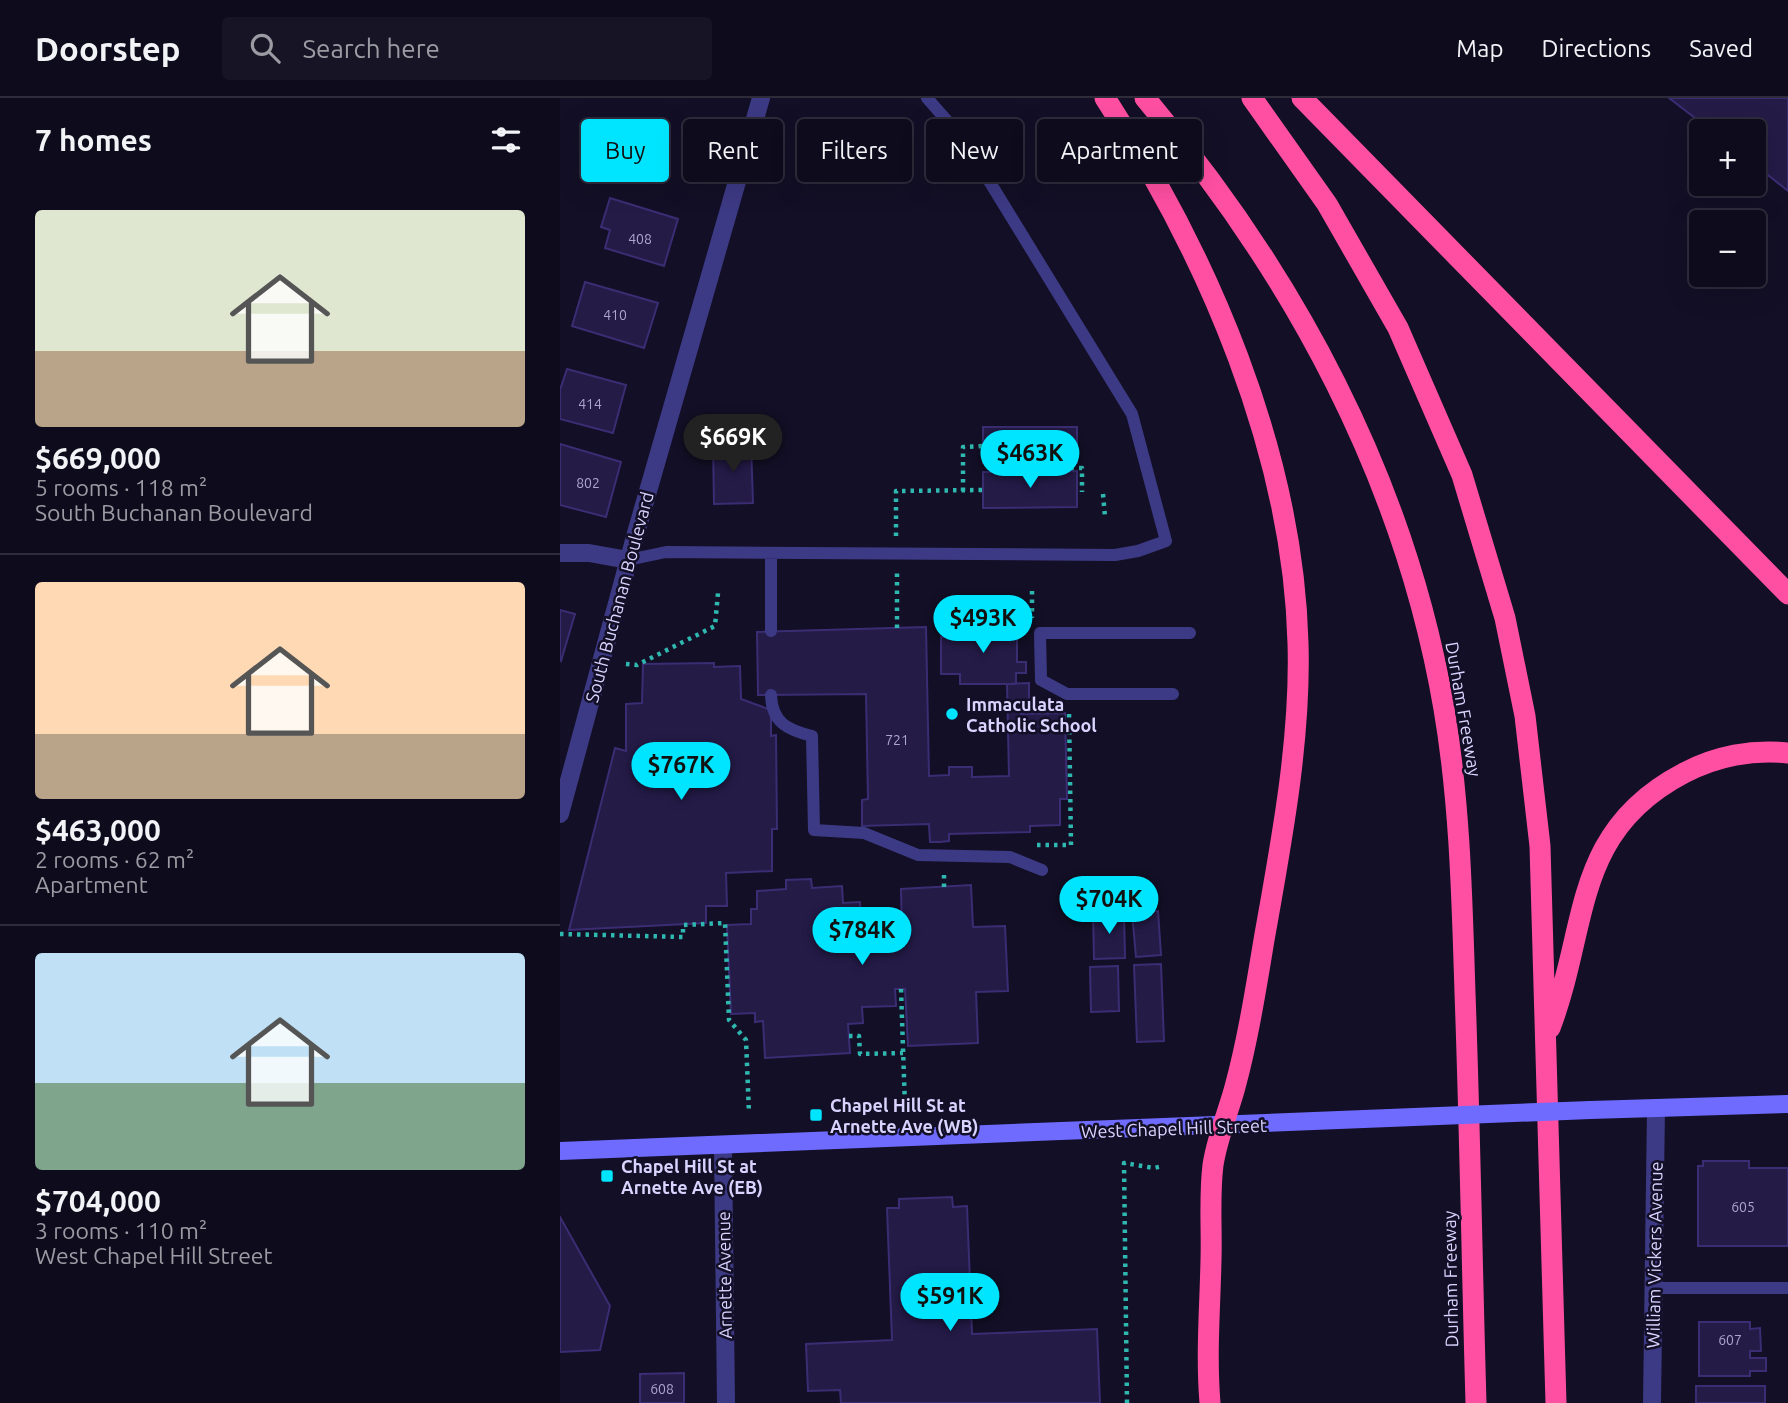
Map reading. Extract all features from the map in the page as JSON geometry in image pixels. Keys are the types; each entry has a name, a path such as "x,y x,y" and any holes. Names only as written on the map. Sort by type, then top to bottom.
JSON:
{"highway":[{"path":"1105,98 1182,228 1214,298 1252,404 1270,464 1287,531 1295,597 1298,685 1293,744 1265,940 1236,1085 1222,1126 1213,1166 1208,1317 1210,1403"},
{"name":"Durham Freeway","path":"1146,98 1233,210 1312,335 1380,482 1425,623 1443,705 1460,832 1476,1403"},
{"path":"1252,98 1327,204 1398,328 1439,418 1485,545 1515,663 1533,779 1540,846 1556,1403"},
{"path":"1301,98 1788,594"},
{"path":"1546,1040 1565,989 1581,908 1594,869 1616,828 1633,808 1661,785 1698,766 1732,755 1768,751 1788,753"}],"main road":[{"name":"West Chapel Hill Street","path":"560,1151 723,1147 1389,1118 1788,1104"}],"street":[{"name":"South Buchanan Boulevard","path":"560,814 628,560 761,98"},
{"path":"560,553 589,553 628,560"},
{"name":"William Vickers Avenue","path":"1652,1403 1656,1108"},
{"name":"Arnette Avenue","path":"723,1147 726,1403"}],"lane":[{"path":"628,560 666,552 1115,555 1138,551 1166,541 1132,414 964,140 927,98"},
{"path":"771,553 771,631"},
{"path":"1173,694 1067,694 1041,680 1040,633 1190,633"},
{"path":"771,695 777,719 788,730 813,736 814,830 863,833 918,855 1010,857 1042,870"},
{"path":"1653,1287 1788,1288"}],"path":[{"path":"963,491 963,447 983,446"},
{"path":"1062,468 1082,468 1082,492"},
{"path":"896,540 896,491 983,490"},
{"path":"1102,494 1105,517"},
{"path":"897,566 897,628"},
{"path":"1032,591 1033,630"},
{"path":"626,664 637,665 715,626 718,621 718,593"},
{"path":"1032,845 1071,845 1069,710 1063,709"},
{"path":"560,934 683,937 683,925 725,923 729,1020 746,1040 749,1113"},
{"path":"901,989 905,1107"},
{"path":"849,1036 859,1036 860,1054 903,1053"},
{"path":"1127,1403 1124,1163 1154,1168 1163,1166"}],"building":[{"path":"1669,98 1788,98 1788,191 1766,174 1766,119 1696,119"},
{"path":"610,198 678,219 664,266 605,248 610,230 601,227"},
{"path":"585,282 658,303 644,348 572,326"},
{"path":"567,369 626,385 613,433 560,419 560,390"},
{"path":"983,427 1077,427 1077,463 983,463"},
{"path":"560,444 621,462 606,517 560,505"},
{"path":"751,444 753,503 714,504 713,445"},
{"path":"1028,463 1062,463 1062,471 1028,472"},
{"path":"1077,471 1077,507 983,508 983,472"},
{"path":"560,610 575,614 561,661 560,660"},
{"path":"958,626 1017,626 1017,662 1026,662 1026,673 1016,673 1016,684 960,684 960,674 941,674 941,637 959,637"},
{"name":"Immaculata Catholic School","path":"926,627 929,776 949,775 949,767 972,767 972,777 1009,776 1007,684 1029,683 1029,706 1021,706 1021,714 1065,713 1067,799 1060,799 1060,825 1030,826 1030,832 949,834 949,841 940,842 930,842 929,824 862,826 862,800 868,799 866,694 758,695 757,632"},
{"path":"714,663 714,667 740,666 741,699 771,710 771,736 776,735 777,829 772,829 772,871 726,873 727,906 706,906 706,923 569,930 615,748 626,751 626,704 642,703 643,664"},
{"path":"811,879 812,888 842,886 843,903 860,902 861,918 896,917 897,933 902,933 901,889 971,885 973,927 1005,926 1008,991 976,992 978,1043 908,1046 905,989 895,989 896,1006 862,1007 863,1023 848,1024 850,1053 765,1058 763,1021 755,1022 755,1013 731,1014 727,925 751,924 751,909 757,909 757,891 786,889 786,880"},
{"path":"1158,911 1161,955 1136,957 1132,913"},
{"path":"1124,912 1125,958 1094,959 1093,914"},
{"path":"1161,964 1164,1041 1137,1042 1134,965"},
{"path":"1118,966 1119,1011 1091,1012 1090,967"},
{"path":"1703,1161 1749,1161 1749,1168 1788,1168 1788,1246 1698,1246 1698,1166 1703,1166"},
{"path":"952,1197 953,1207 967,1206 972,1334 1097,1329 1100,1403 841,1403 840,1390 808,1391 806,1344 892,1340 887,1208 899,1208 899,1199"},
{"path":"560,1217 610,1306 600,1350 560,1352"},
{"path":"1699,1322 1750,1322 1750,1329 1760,1328 1761,1351 1750,1351 1750,1358 1766,1358 1766,1371 1750,1371 1750,1376 1699,1376"},
{"path":"684,1373 684,1403 640,1403 640,1374"},
{"path":"1696,1386 1765,1386 1765,1403 1696,1403"}],"place":[{"name":"Immaculata Catholic School","path":"952,714"},
{"name":"Chapel Hill St at Arnette Ave (WB)","path":"816,1115"},
{"name":"Chapel Hill St at Arnette Ave (EB)","path":"607,1176"}]}
